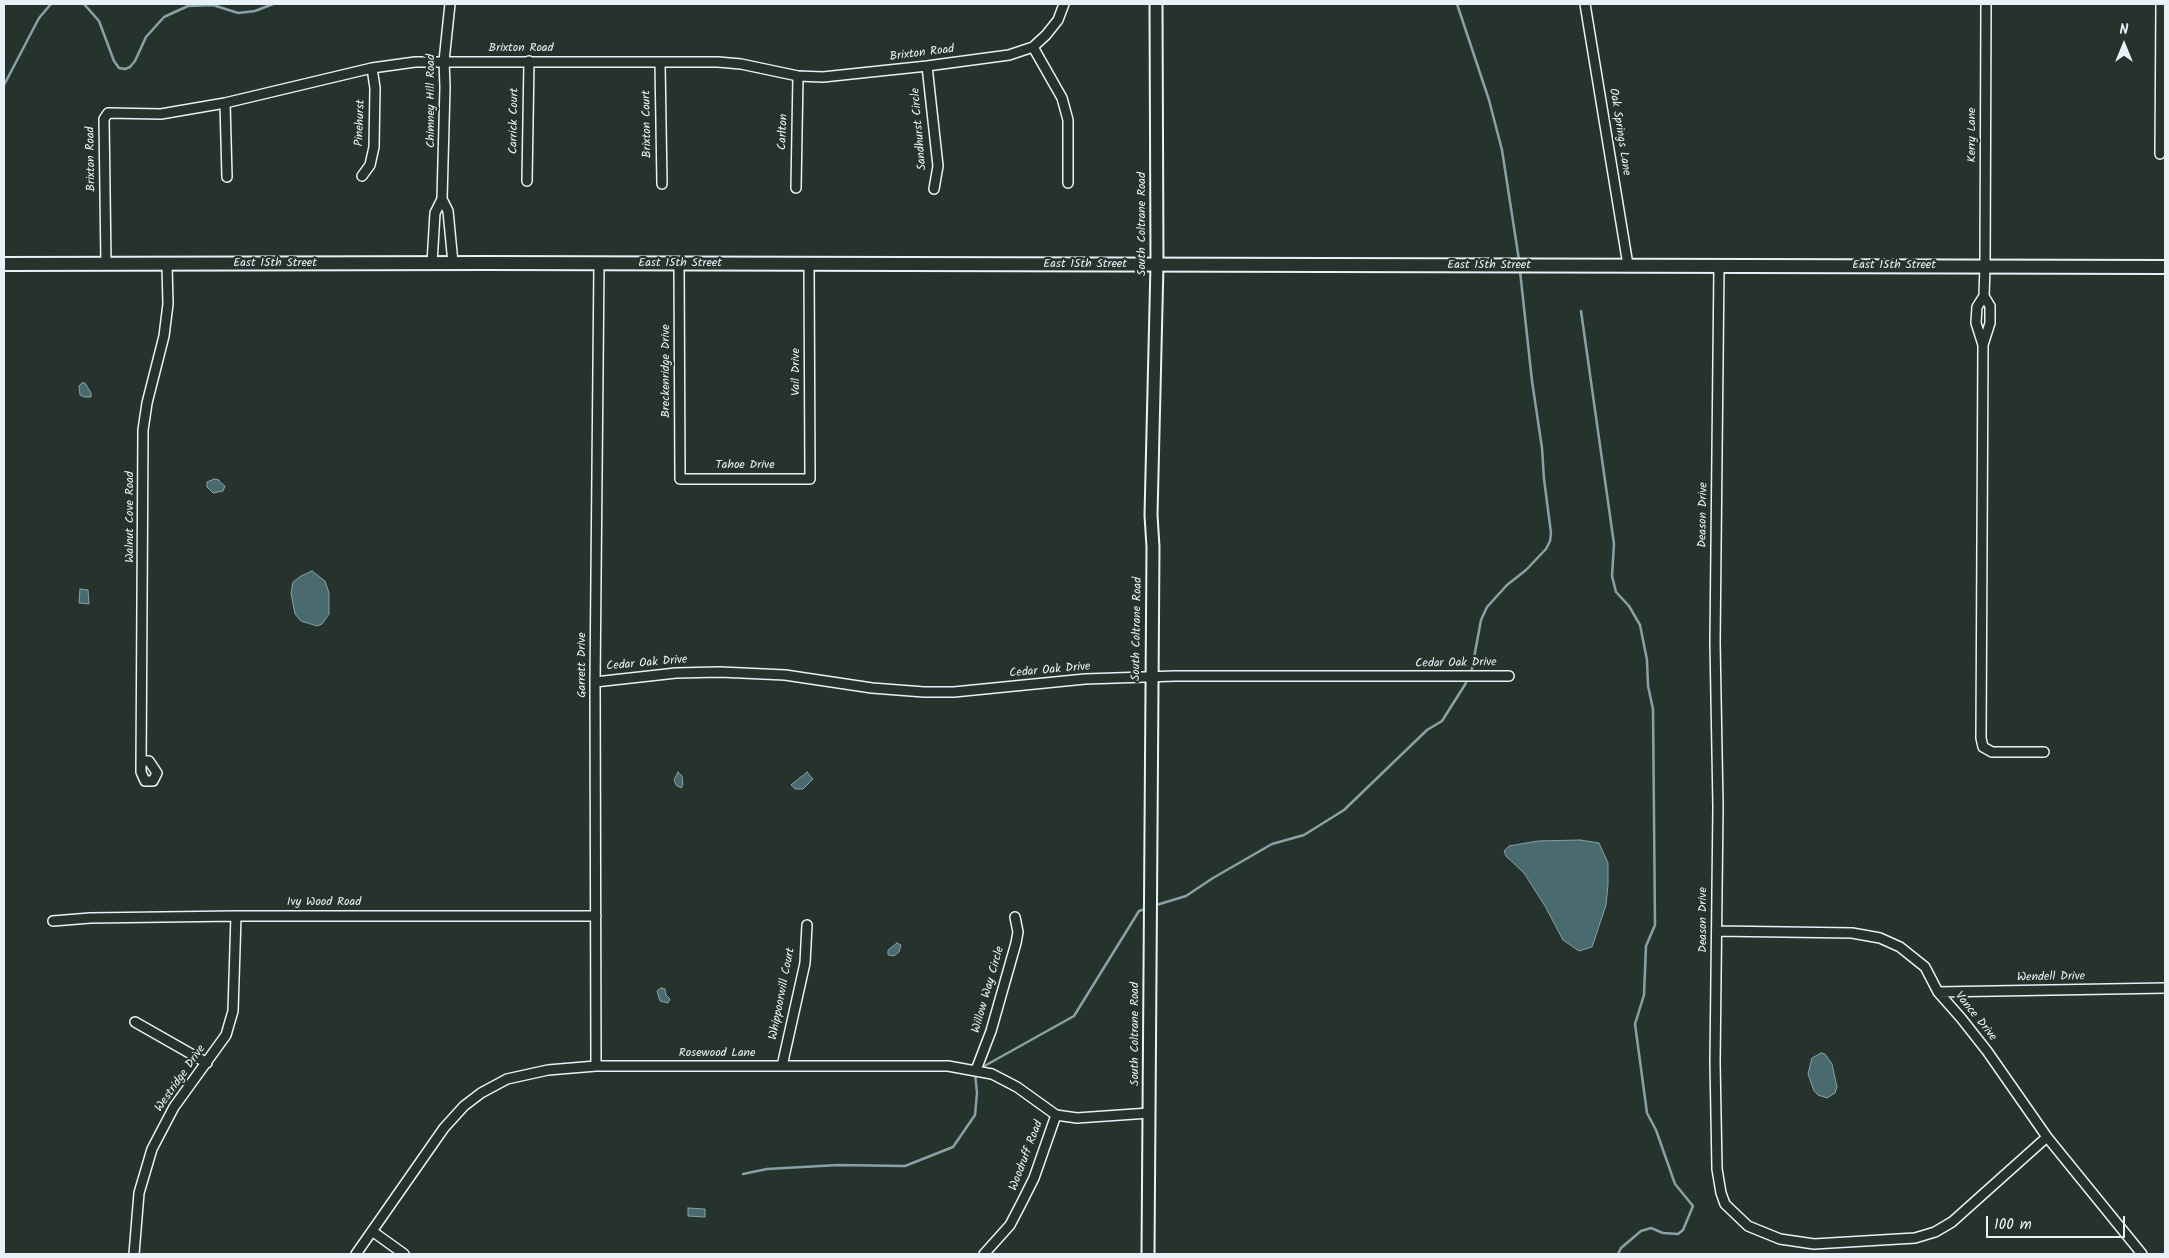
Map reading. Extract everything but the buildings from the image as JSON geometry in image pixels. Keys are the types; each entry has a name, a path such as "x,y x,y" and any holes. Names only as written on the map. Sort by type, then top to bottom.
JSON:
{"main road":[{"name":"South Coltrane Road","path":"1148,1254 1153,547 1151,515 1157,264 1156,4"},
{"name":"East 15th Street","path":"4,264 454,263 2165,267"}],"street":[{"name":"Chimney Hill Road","path":"442,199 444,62 450,4"},
{"name":"Brixton Road","path":"106,264 104,119 108,113 161,114 225,103 372,68 415,62 660,62 741,64 798,76 823,77 927,66 1009,55 1033,47 1058,20 1064,4"},
{"name":"Oak Springs Lane","path":"1585,4 1628,265"},
{"name":"Kerry Lane","path":"1984,296 1986,4"},
{"path":"2160,154 2161,4"},
{"path":"1033,47 1062,98 1068,120 1068,183"},
{"name":"Carrick Court","path":"527,181 528,62"},
{"name":"Brixton Court","path":"660,62 662,184"},
{"name":"Sandhurst Circle","path":"927,66 938,166 934,189"},
{"name":"Pinehurst","path":"362,176 370,165 374,147 375,88 372,68"},
{"name":"Carlton","path":"796,188 798,76"},
{"path":"225,103 227,177"},
{"path":"432,263 435,213 442,199"},
{"path":"442,199 448,211 454,263"},
{"name":"Garrett Drive","path":"596,1066 595,682 599,264"},
{"name":"Breckenridge Drive","path":"679,264 680,479"},
{"name":"Walnut Cove Road","path":"141,761 149,761 157,773 153,781 145,782 141,772 141,761 143,430 147,403 164,336 168,304 167,265"},
{"name":"Vail Drive","path":"809,265 810,479"},
{"name":"Deason Drive","path":"1719,266 1716,642 1718,807 1717,1169 1725,1204 1748,1226 1780,1239 1814,1244 1915,1238 1934,1232 1952,1222 2047,1137"},
{"path":"1983,344 1976,323 1977,307 1984,296 1990,306 1990,323 1983,344 1981,738 1984,747 1992,752 2044,752"},
{"name":"Tahoe Drive","path":"680,479 810,479"},
{"name":"Cedar Oak Drive","path":"595,682 676,673 720,672 785,675 906,691 954,692 1085,679 1151,677 1509,676"},
{"name":"Ivy Wood Road","path":"53,921 90,918 236,916 596,916"},
{"name":"Westridge Drive","path":"134,1254 138,1199 142,1179 152,1149 174,1108 226,1036 233,1011 236,916"},
{"name":"Willow Way Circle","path":"979,1070 1016,944 1018,932 1015,917"},
{"name":"Whippoorwill Court","path":"782,1066 804,963 807,925"},
{"name":"Vance Drive","path":"1717,931 1852,933 1880,938 1900,947 1925,967 1938,992 1962,1018 1987,1051 2047,1137 2142,1254"},
{"name":"Wendell Drive","path":"1938,992 2165,988"},
{"path":"134,1022 207,1063"},
{"name":"Rosewood Lane","path":"356,1254 444,1128 464,1106 507,1079 548,1070 596,1066 948,1066 979,1070 1017,1087 1056,1114 1077,1118 1149,1114"},
{"name":"Woodruff Road","path":"988,1253 1010,1225 1034,1178 1056,1114"},
{"path":"372,1231 404,1254"}],"water":[{"path":"85,383 91,393 91,397 80,395 79,386"},
{"path":"214,479 219,480 225,486 223,491 213,493 207,487 207,482"},
{"path":"312,571 325,581 329,593 329,614 322,624 317,626 301,621 295,614 291,593 293,582"},
{"path":"80,589 88,590 89,604 79,603"},
{"path":"678,772 682,776 683,785 681,788 676,785 674,780"},
{"path":"807,772 813,779 803,789 795,789 791,785"},
{"path":"1580,840 1599,843 1608,863 1608,885 1606,905 1592,947 1579,951 1563,940 1545,906 1524,873 1506,856 1504,851 1509,846 1538,841"},
{"path":"897,943 901,945 899,952 894,956 888,955 888,950"},
{"path":"661,988 665,989 666,995 670,999 668,1003 660,1001 657,991"},
{"path":"1821,1053 1825,1054 1832,1064 1837,1087 1835,1093 1827,1098 1818,1095 1814,1091 1808,1074 1812,1058"},
{"path":"688,1208 705,1209 705,1217 688,1216"}],"waterway":[{"path":"4,85 39,18 51,4"},
{"path":"84,4 99,21 114,61 119,68 125,69 130,67 135,61 146,37 164,17 188,6 213,5 238,13 255,11 273,4"},
{"path":"1457,4 1489,100 1502,150 1519,260"},
{"path":"1471,674 1481,620 1487,607 1507,585 1526,570 1546,549 1551,533 1520,271"},
{"path":"1581,311 1614,544 1612,576 1616,592 1629,606 1640,625 1647,660 1648,686 1653,709 1655,925 1646,946 1644,995 1635,1024 1647,1113 1656,1130 1675,1184 1693,1206 1683,1230 1678,1234 1663,1233 1651,1228 1641,1231 1621,1248 1618,1254"},
{"path":"1153,906 1186,896 1272,844 1304,835 1344,810 1427,730 1442,721 1466,683"},
{"path":"979,1069 1074,1016 1139,911 1148,908"},
{"path":"743,1174 767,1169 838,1165 905,1166 953,1147 975,1115 977,1093 975,1073"}]}
